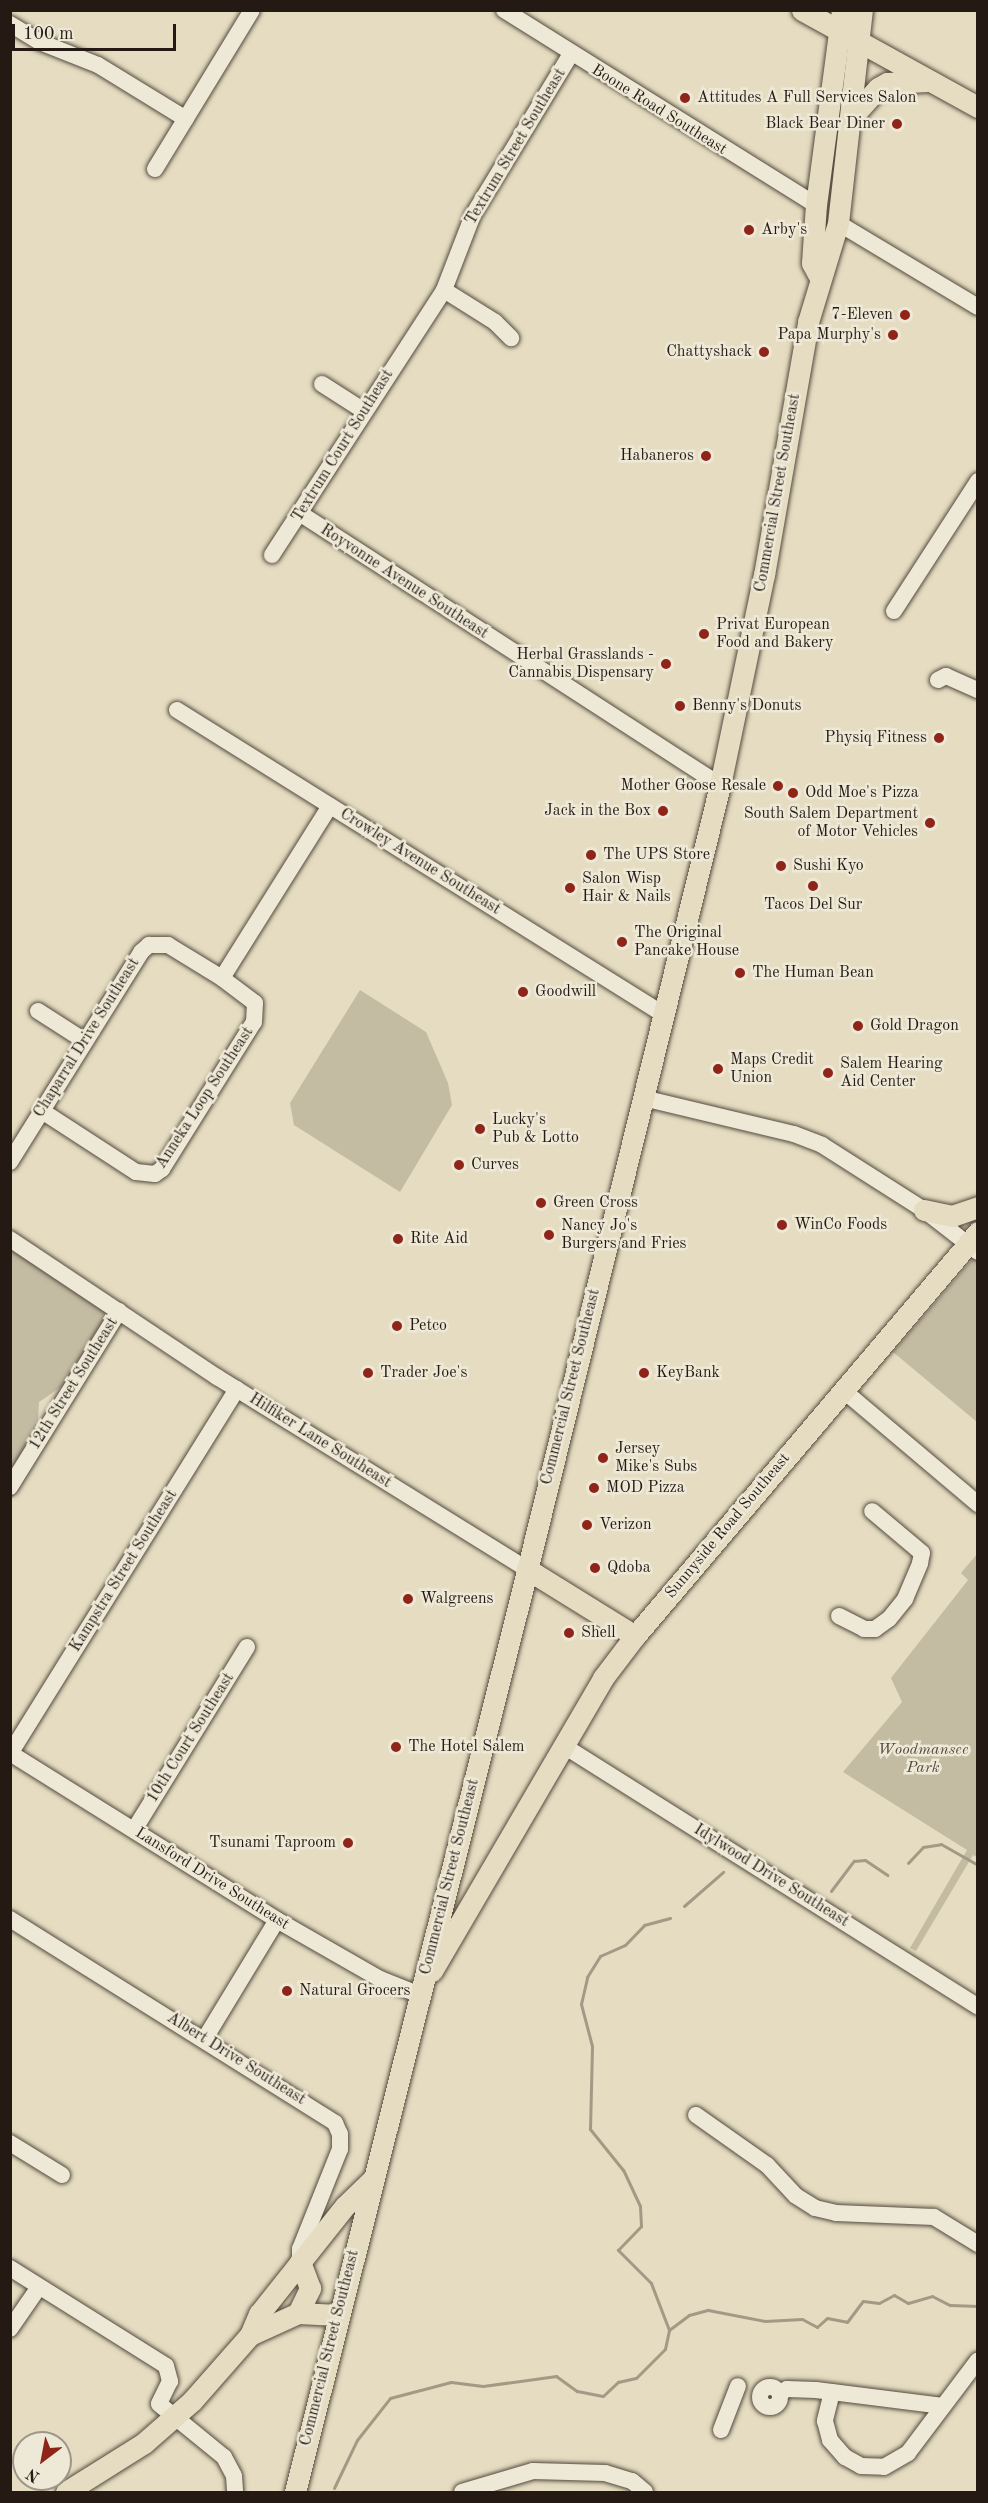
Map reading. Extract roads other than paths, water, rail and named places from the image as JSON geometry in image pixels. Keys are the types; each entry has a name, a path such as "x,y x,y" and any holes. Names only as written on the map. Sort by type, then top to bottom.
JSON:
{"main road":[{"path":"802,10 841,21 860,42 978,107"},
{"name":"Commercial Street Southeast","path":"295,2493 527,1569 720,785 764,575 808,322 819,276 828,262 838,223 862,10"},
{"name":"Commercial Street Southeast","path":"819,276 812,263 816,206 841,21"},
{"path":"851,119 878,88 887,83 931,81"},
{"path":"924,1210 952,1216 978,1207"},
{"name":"Sunnyside Road Southeast","path":"421,1991 502,1856 507,1840 603,1678 635,1636 843,1390 974,1243"},
{"name":"Hilfiker Lane Southeast","path":"527,1569 635,1636"},
{"path":"66,2493 134,2450 174,2419 250,2335 260,2314 345,2206 372,2181"},
{"path":"298,2313 310,2288 300,2262"},
{"path":"250,2335 298,2313 338,2315"}],"street":[{"path":"155,169 252,10"},
{"name":"Boone Road Southeast","path":"504,10 816,206"},
{"path":"10,24 39,42 112,74 186,119"},
{"name":"Textrum Street Southeast","path":"414,335 444,290 473,215 571,54"},
{"path":"838,223 978,307"},
{"path":"444,290 495,322 511,338"},
{"name":"Textrum Court Southeast","path":"272,555 301,514 306,500 414,335"},
{"path":"322,384 364,411"},
{"path":"894,611 978,481"},
{"name":"Royvonne Avenue Southeast","path":"301,514 720,785"},
{"path":"938,680 946,676 978,690"},
{"name":"Crowley Avenue Southeast","path":"177,711 663,1014"},
{"path":"222,978 330,806"},
{"name":"Chaparral Drive Southeast","path":"10,1162 141,952 149,945 168,945 222,978"},
{"name":"Anneka Loop Southeast","path":"42,1112 136,1172 155,1174 162,1169 254,1022 255,1003 222,978"},
{"path":"38,1011 86,1041"},
{"path":"643,1098 812,1140 974,1243"},
{"name":"Hilfiker Lane Southeast","path":"10,1239 237,1389 527,1569"},
{"name":"12th Street Southeast","path":"10,1487 119,1311"},
{"name":"Kampstra Street Southeast","path":"10,1753 237,1389"},
{"path":"843,1390 978,1504"},
{"path":"839,1616 864,1629 875,1629 889,1619 905,1599 920,1563 922,1553 872,1511"},
{"name":"10th Court Southeast","path":"134,1830 247,1647"},
{"name":"Idylwood Drive Southeast","path":"564,1746 978,2007"},
{"name":"Lansford Drive Southeast","path":"10,1753 277,1920 380,1979 421,1991"},
{"name":"Albert Drive Southeast","path":"10,1919 313,2106 339,2129 340,2149 300,2249 300,2262"},
{"path":"204,2040 277,1920"},
{"path":"696,2115 767,2165 796,2196 814,2208 934,2217 978,2244"},
{"path":"10,2143 62,2175"},
{"path":"10,2268 166,2366 170,2381 159,2404 174,2419 224,2457 234,2476 235,2493"},
{"path":"10,2330 39,2287"},
{"path":"832,2392 825,2421 830,2440 845,2457 870,2468 900,2460 978,2360"},
{"path":"721,2430 730,2385 761,2392 772,2387 780,2393 788,2389 832,2392 943,2406"},
{"path":"462,2493 533,2471 605,2473 632,2481 645,2493"}],"waterway":[{"path":"908,1863 923,1847 941,1844 978,1865"},
{"path":"831,1891 854,1861 865,1860 887,1875"},
{"path":"684,1906 723,1872"},
{"path":"334,2488 357,2440 390,2398 451,2382 483,2386 556,2376 577,2391 603,2396 618,2382 636,2378 665,2349 669,2330 651,2283 618,2250 641,2226 640,2206 623,2170 590,2129 592,2046 581,2004 587,1977 600,1956 625,1945 644,1925 670,1918"},
{"path":"669,2330 689,2315 708,2310 765,2321 802,2319 817,2327 827,2318 847,2322 863,2301 879,2303 894,2295 908,2303 932,2296 950,2305 978,2306"}],"place":[{"name":"Attitudes A Full Services Salon","path":"685,98"},
{"name":"Black Bear Diner","path":"897,124"},
{"name":"Arby's","path":"749,230"},
{"name":"7-Eleven","path":"905,315"},
{"name":"Papa Murphy's","path":"893,335"},
{"name":"Chattyshack","path":"764,352"},
{"name":"Habaneros","path":"706,456"},
{"name":"Privat European Food and Bakery","path":"704,634"},
{"name":"Herbal Grasslands - Cannabis Dispensary","path":"666,664"},
{"name":"Benny's Donuts","path":"680,706"},
{"name":"Physiq Fitness","path":"939,738"},
{"name":"Mother Goose Resale","path":"778,786"},
{"name":"Odd Moe's Pizza","path":"793,793"},
{"name":"Jack in the Box","path":"663,811"},
{"name":"South Salem Department of Motor Vehicles","path":"930,823"},
{"name":"The UPS Store","path":"591,855"},
{"name":"Sushi Kyo","path":"781,866"},
{"name":"Tacos Del Sur","path":"813,886"},
{"name":"Salon Wisp Hair & Nails","path":"570,888"},
{"name":"The Original Pancake House","path":"622,942"},
{"name":"The Human Bean","path":"740,973"},
{"name":"Goodwill","path":"523,992"},
{"name":"Gold Dragon","path":"858,1026"},
{"name":"Maps Credit Union","path":"718,1069"},
{"name":"Salem Hearing Aid Center","path":"828,1073"},
{"name":"Lucky's Pub & Lotto","path":"480,1129"},
{"name":"Curves","path":"459,1165"},
{"name":"Green Cross","path":"541,1203"},
{"name":"WinCo Foods","path":"782,1225"},
{"name":"Nancy Jo's Burgers and Fries","path":"549,1235"},
{"name":"Rite Aid","path":"398,1239"},
{"name":"Petco","path":"397,1326"},
{"name":"Trader Joe's","path":"368,1373"},
{"name":"KeyBank","path":"644,1373"},
{"name":"Jersey Mike's Subs","path":"603,1458"},
{"name":"MOD Pizza","path":"594,1488"},
{"name":"Verizon","path":"587,1525"},
{"name":"Qdoba","path":"595,1568"},
{"name":"Walgreens","path":"408,1599"},
{"name":"Shell","path":"569,1633"},
{"name":"The Hotel Salem","path":"396,1747"},
{"name":"Tsunami Taproom","path":"348,1843"},
{"name":"Natural Grocers","path":"287,1991"}],"park label":[{"name":"Woodmansee Park","path":"923,1759"}]}
